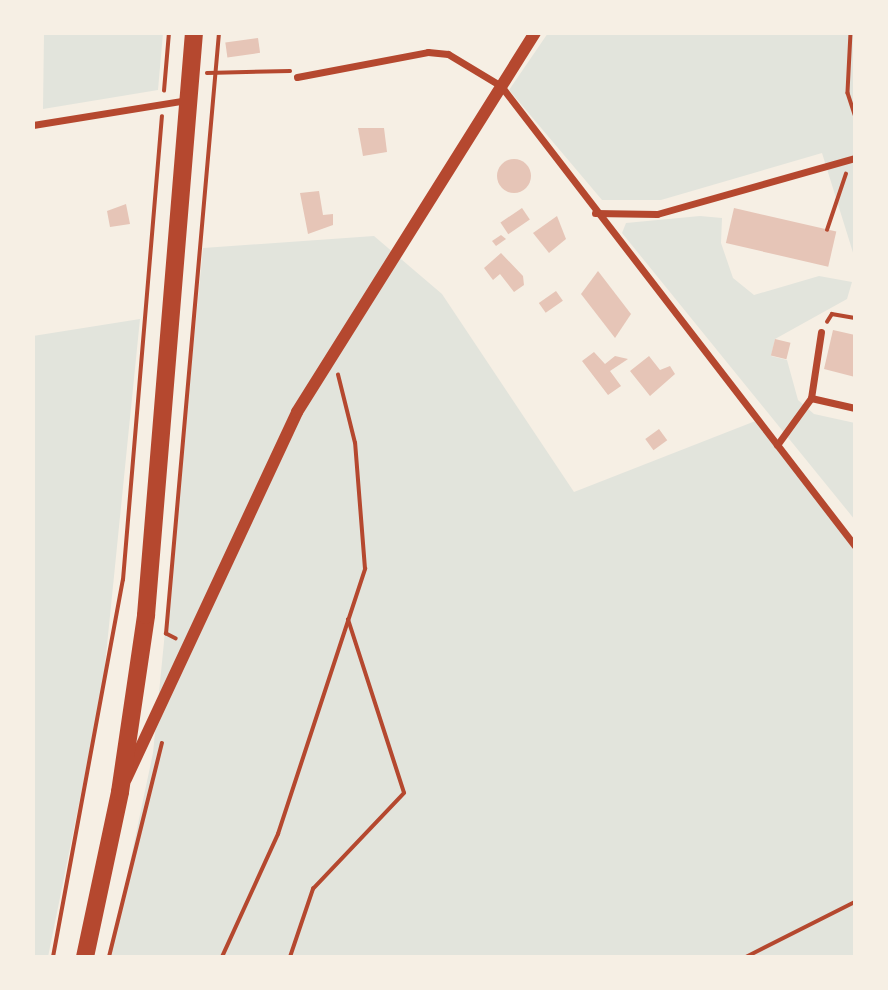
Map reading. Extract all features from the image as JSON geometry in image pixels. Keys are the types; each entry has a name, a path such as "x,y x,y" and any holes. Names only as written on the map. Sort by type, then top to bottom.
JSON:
{"main road":[{"path":"85,957 120,792 146,615 194,33"}],"street":[{"path":"120,792 260,486 333,352 535,33"},
{"path":"297,77 428,52 448,54 501,86 595,213 855,546"},
{"path":"33,125 189,100"},
{"path":"595,213 657,214 853,159"},
{"path":"777,445 811,398 821,332"},
{"path":"811,398 855,408"}],"path":[{"path":"189,645 166,634 219,33"},
{"path":"851,33 848,93 855,115"},
{"path":"53,957 123,580 168,34"},
{"path":"216,73 225,77 285,66 297,77"},
{"path":"827,230 853,159"},
{"path":"821,332 832,314 855,318"},
{"path":"222,957 278,835 365,569 355,443 333,352"},
{"path":"290,957 313,889 404,793 348,620"},
{"path":"108,957 164,737"},
{"path":"746,957 855,902"}],"shaded area":[{"path":"44,33 163,33 158,90 43,109"},
{"path":"548,33 855,33 855,259 822,153 661,200 602,200 509,90"},
{"path":"700,216 722,218 721,243 733,278 754,295 819,276 852,282 847,299 775,339 771,356 787,360 798,400 814,414 855,423 855,520 622,233 626,223"},
{"path":"374,236 442,294 574,492 758,420 855,546 855,957 110,957 153,753 203,248"},
{"path":"140,319 103,685 48,957 33,957 33,336"}],"building":[{"path":"258,38 260,53 227,57 225,43"},
{"path":"358,128 384,128 387,152 363,156"},
{"path":"514,159 526,164 531,176 526,188 514,193 502,188 497,176 502,164"},
{"path":"319,191 323,215 333,214 333,225 308,234 300,193"},
{"path":"126,204 130,224 110,227 107,211"},
{"path":"522,208 530,220 508,234 500,223"},
{"path":"734,208 836,232 828,267 726,243"},
{"path":"557,216 566,239 549,253 533,233"},
{"path":"501,235 506,239 496,246 492,241"},
{"path":"501,253 523,276 524,285 514,292 500,274 493,280 484,268"},
{"path":"598,271 631,314 615,338 581,294"},
{"path":"556,291 563,301 546,313 539,303"},
{"path":"833,330 855,335 855,377 824,369"},
{"path":"775,339 791,343 786,359 771,355"},
{"path":"594,352 605,364 615,356 628,359 610,371 621,386 608,395 582,361"},
{"path":"649,356 660,370 670,366 675,374 650,396 630,371"},
{"path":"659,429 667,440 653,450 645,439"}]}
